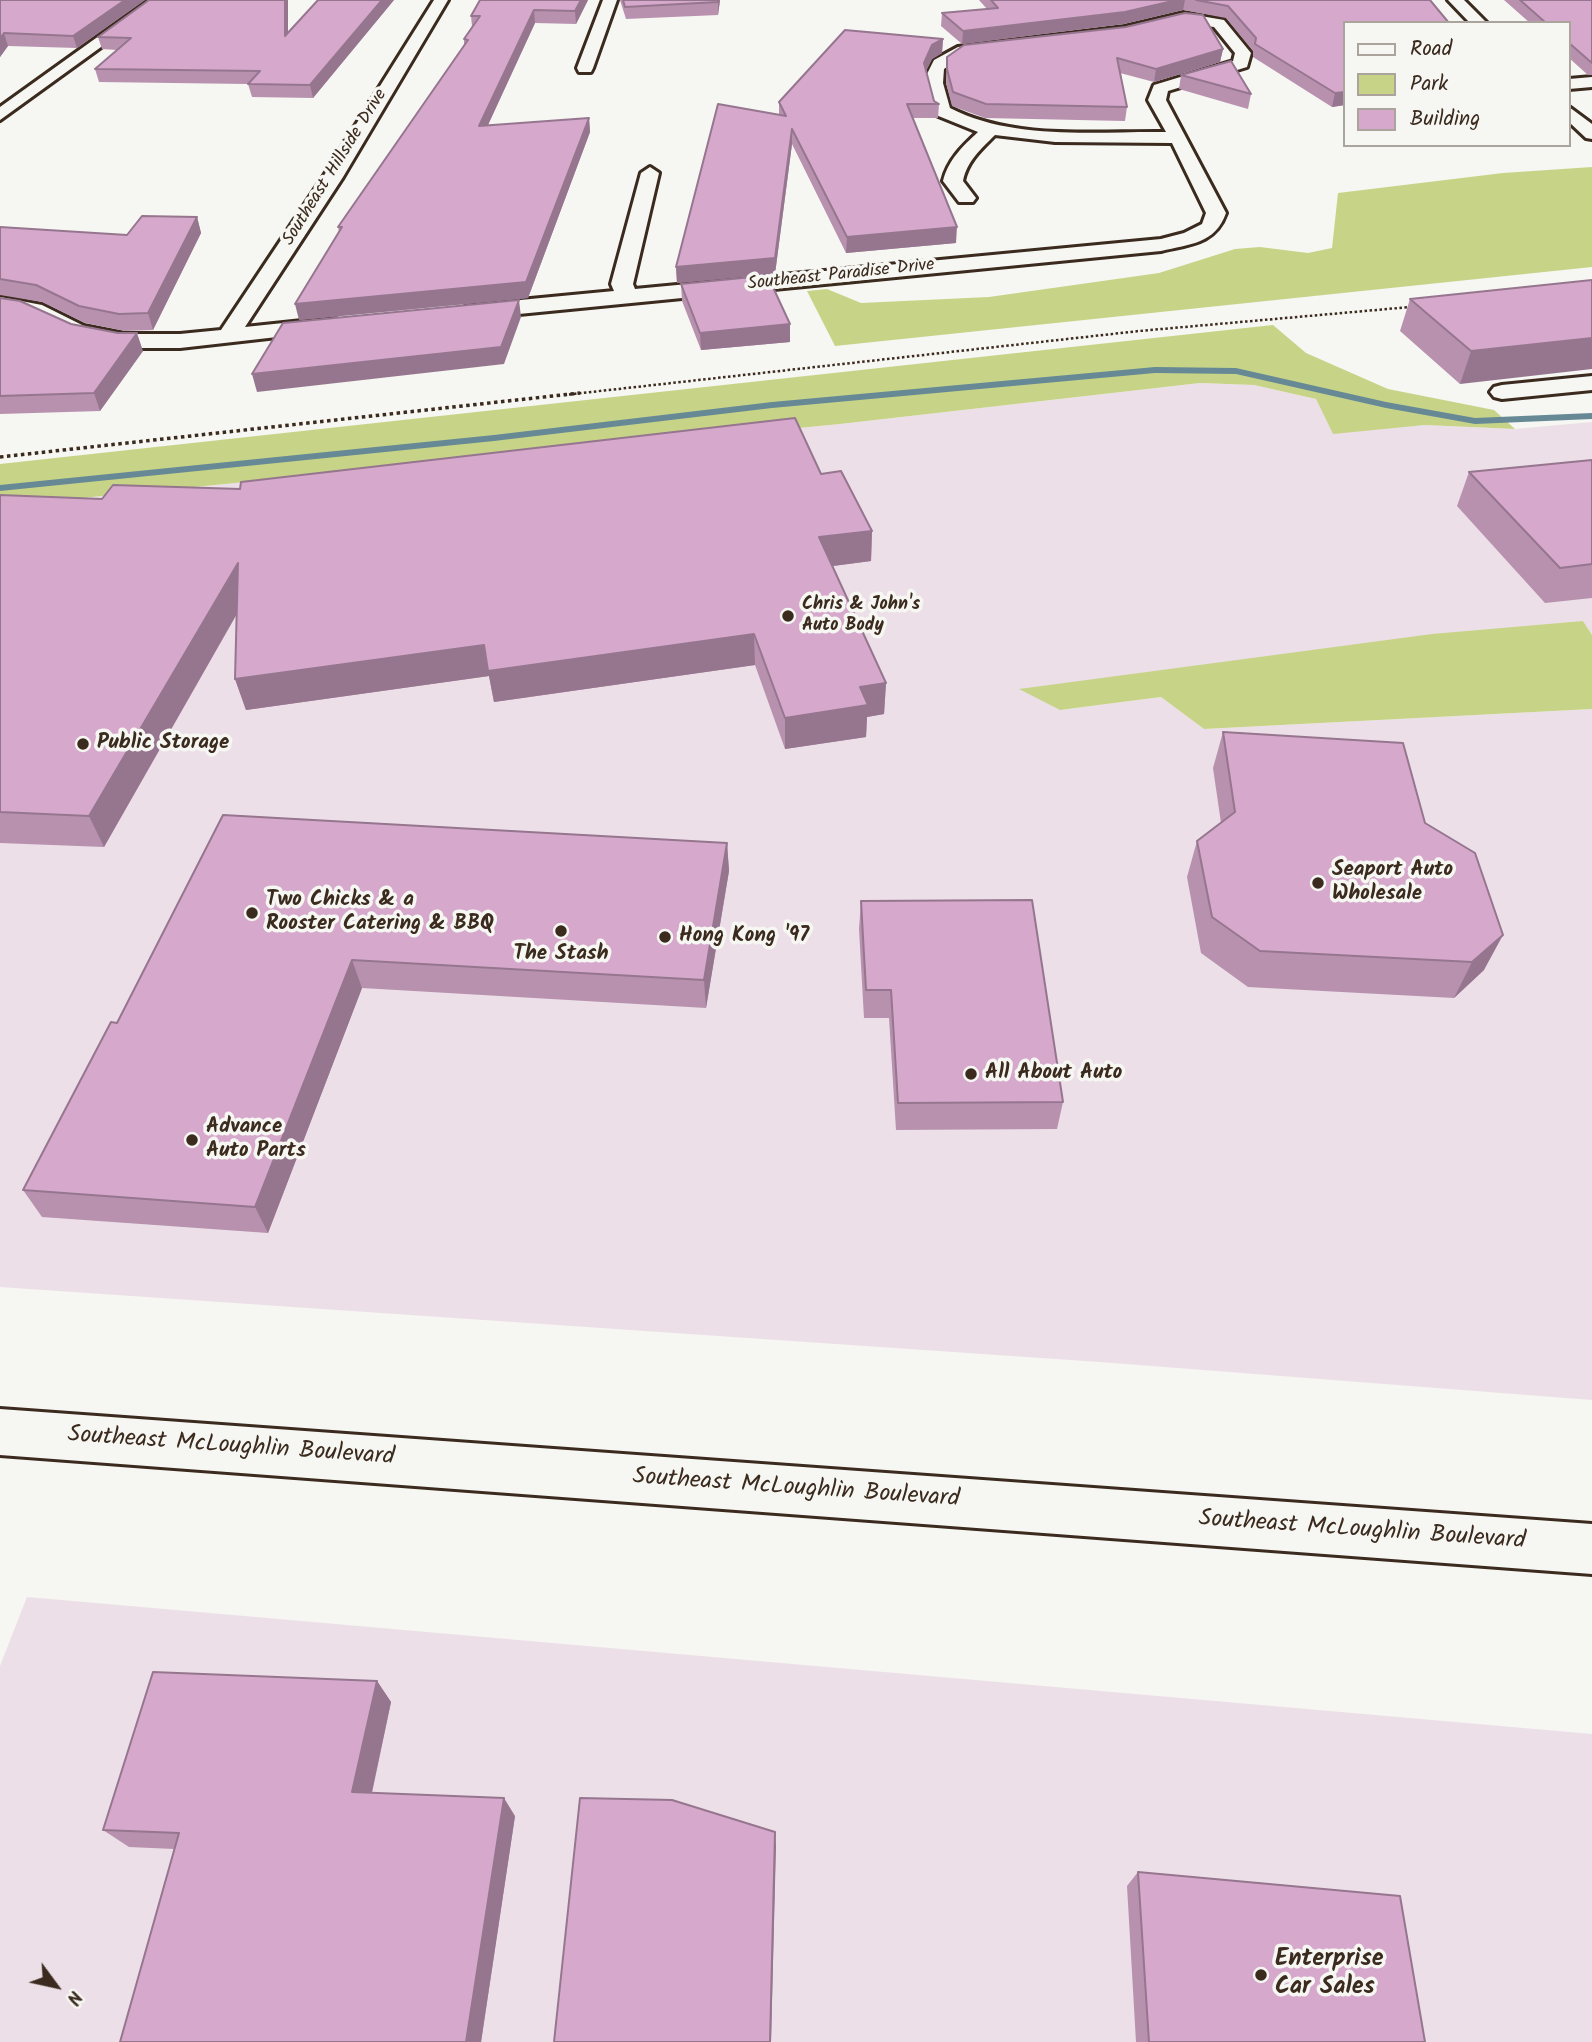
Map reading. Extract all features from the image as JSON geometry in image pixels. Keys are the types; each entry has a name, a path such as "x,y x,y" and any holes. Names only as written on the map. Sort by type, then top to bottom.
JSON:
{"street":[{"path":"0,115 159,0"},
{"name":"Southeast Hillside Drive","path":"229,335 333,177 440,0"},
{"path":"585,68 610,0"},
{"path":"1455,0 1477,21"},
{"name":"Southeast Paradise Drive","path":"448,314 1161,245 1191,238 1211,227 1216,213 1178,138 1157,100 1160,89 1168,84 1241,64 1243,53 1219,23 1183,18 1124,32 972,48 939,60 933,71 942,111 953,119 990,131 1178,138"},
{"path":"1571,84 1592,82"},
{"path":"1571,114 1592,134"},
{"path":"966,198 953,180 954,174 975,144 990,131"},
{"path":"627,297 622,284 650,173"},
{"path":"0,304 34,310 78,332 125,341 180,341 352,323"},
{"path":"1502,392 1592,383"},
{"name":"Southeast McLoughlin Boulevard","path":"2,1438 1592,1549"}],"path":[{"path":"0,457 1125,332 1311,318 1418,306"}],"shaded area":[{"path":"1200,383 1254,385 1316,399 1333,433 1425,425 1515,429 1592,422 1592,635 1583,621 1060,710 1161,697 1204,729 1592,709 1592,1400 1100,1362 0,1287 0,506 840,424"},
{"path":"27,1597 1592,1734 1592,2042 0,2042 0,1666"}],"green space":[{"path":"1592,167 1592,267 835,346 807,291 827,289 861,303 989,297 1159,273 1235,249 1260,247 1308,253 1332,248 1338,193 1503,173"},
{"path":"1273,325 1306,353 1388,389 1494,410 1515,429 1425,425 1333,434 1316,399 1254,385 1200,383 840,424 0,506 0,464"},
{"path":"1583,621 1592,635 1592,709 1204,729 1161,697 1060,710 1019,689 1432,634"}],"building":[{"path":"0,0 125,0 73,36 4,33 0,38"},
{"path":"149,0 285,0 285,36 318,0 382,0 310,85 248,84 260,71 95,69 131,38 98,37"},
{"path":"480,0 581,0 575,11 534,10 479,126 589,118 526,282 295,304 342,227 338,227 468,40 464,39 480,16 471,16"},
{"path":"623,0 718,0 718,2 625,7"},
{"path":"991,0 1177,0 1125,12 963,31 942,13 998,8"},
{"path":"1196,0 1430,0 1447,21 1344,21 1344,92 1335,93 1255,44 1256,38 1228,6"},
{"path":"1520,0 1592,0 1592,63 1571,45 1571,21 1544,21"},
{"path":"1185,13 1203,15 1223,49 1156,69 1117,58 1127,107 986,104 953,92 947,57 964,45 1126,27"},
{"path":"845,30 943,39 932,45 924,63 934,101 939,104 907,104 957,227 847,237 792,129 775,258 676,267 718,104 786,116 779,102"},
{"path":"1231,61 1251,94 1181,75"},
{"path":"142,216 197,217 148,313 119,314 79,306 36,285 0,279 0,227 127,235"},
{"path":"773,275 771,283 790,324 700,333 681,284"},
{"path":"1592,280 1592,338 1471,351 1410,299"},
{"path":"0,298 20,301 71,324 118,333 137,333 94,393 0,396"},
{"path":"519,300 501,347 252,374 283,323"},
{"name":"Public Storage","path":"795,418 821,474 841,471 872,531 819,537 886,683 860,687 868,705 785,718 754,634 488,671 484,645 235,679 238,563 89,816 0,812 0,495 102,499 113,485 240,489 241,482"},
{"path":"1592,460 1592,564 1560,568 1469,472"},
{"name":"Seaport Auto Wholesale","path":"1223,732 1403,743 1425,823 1475,853 1503,935 1472,962 1260,951 1212,917 1197,841 1235,812"},
{"path":"223,815 727,843 704,980 352,960 255,1207 23,1190 111,1022 117,1023"},
{"name":"All About Auto","path":"1032,900 1063,1102 898,1103 891,990 866,990 861,901"},
{"path":"153,1672 377,1681 352,1792 504,1798 466,2042 120,2042 179,1833 103,1830"},
{"path":"580,1798 672,1800 775,1832 770,2042 554,2042"},
{"name":"Enterprise Car Sales","path":"1138,1872 1400,1896 1425,2042 1149,2042"}],"waterway":[{"path":"0,488 494,438 772,405 1155,370 1236,371 1386,405 1475,421 1592,416"}],"place":[{"name":"Chris & John's Auto Body","path":"788,616"},
{"name":"Public Storage","path":"83,744"},
{"name":"Seaport Auto Wholesale","path":"1318,883"},
{"name":"Two Chicks & a Rooster Catering & BBQ","path":"252,913"},
{"name":"The Stash","path":"561,931"},
{"name":"Hong Kong '97","path":"665,937"},
{"name":"All About Auto","path":"971,1074"},
{"name":"Advance Auto Parts","path":"192,1140"},
{"name":"Enterprise Car Sales","path":"1261,1975"}]}
